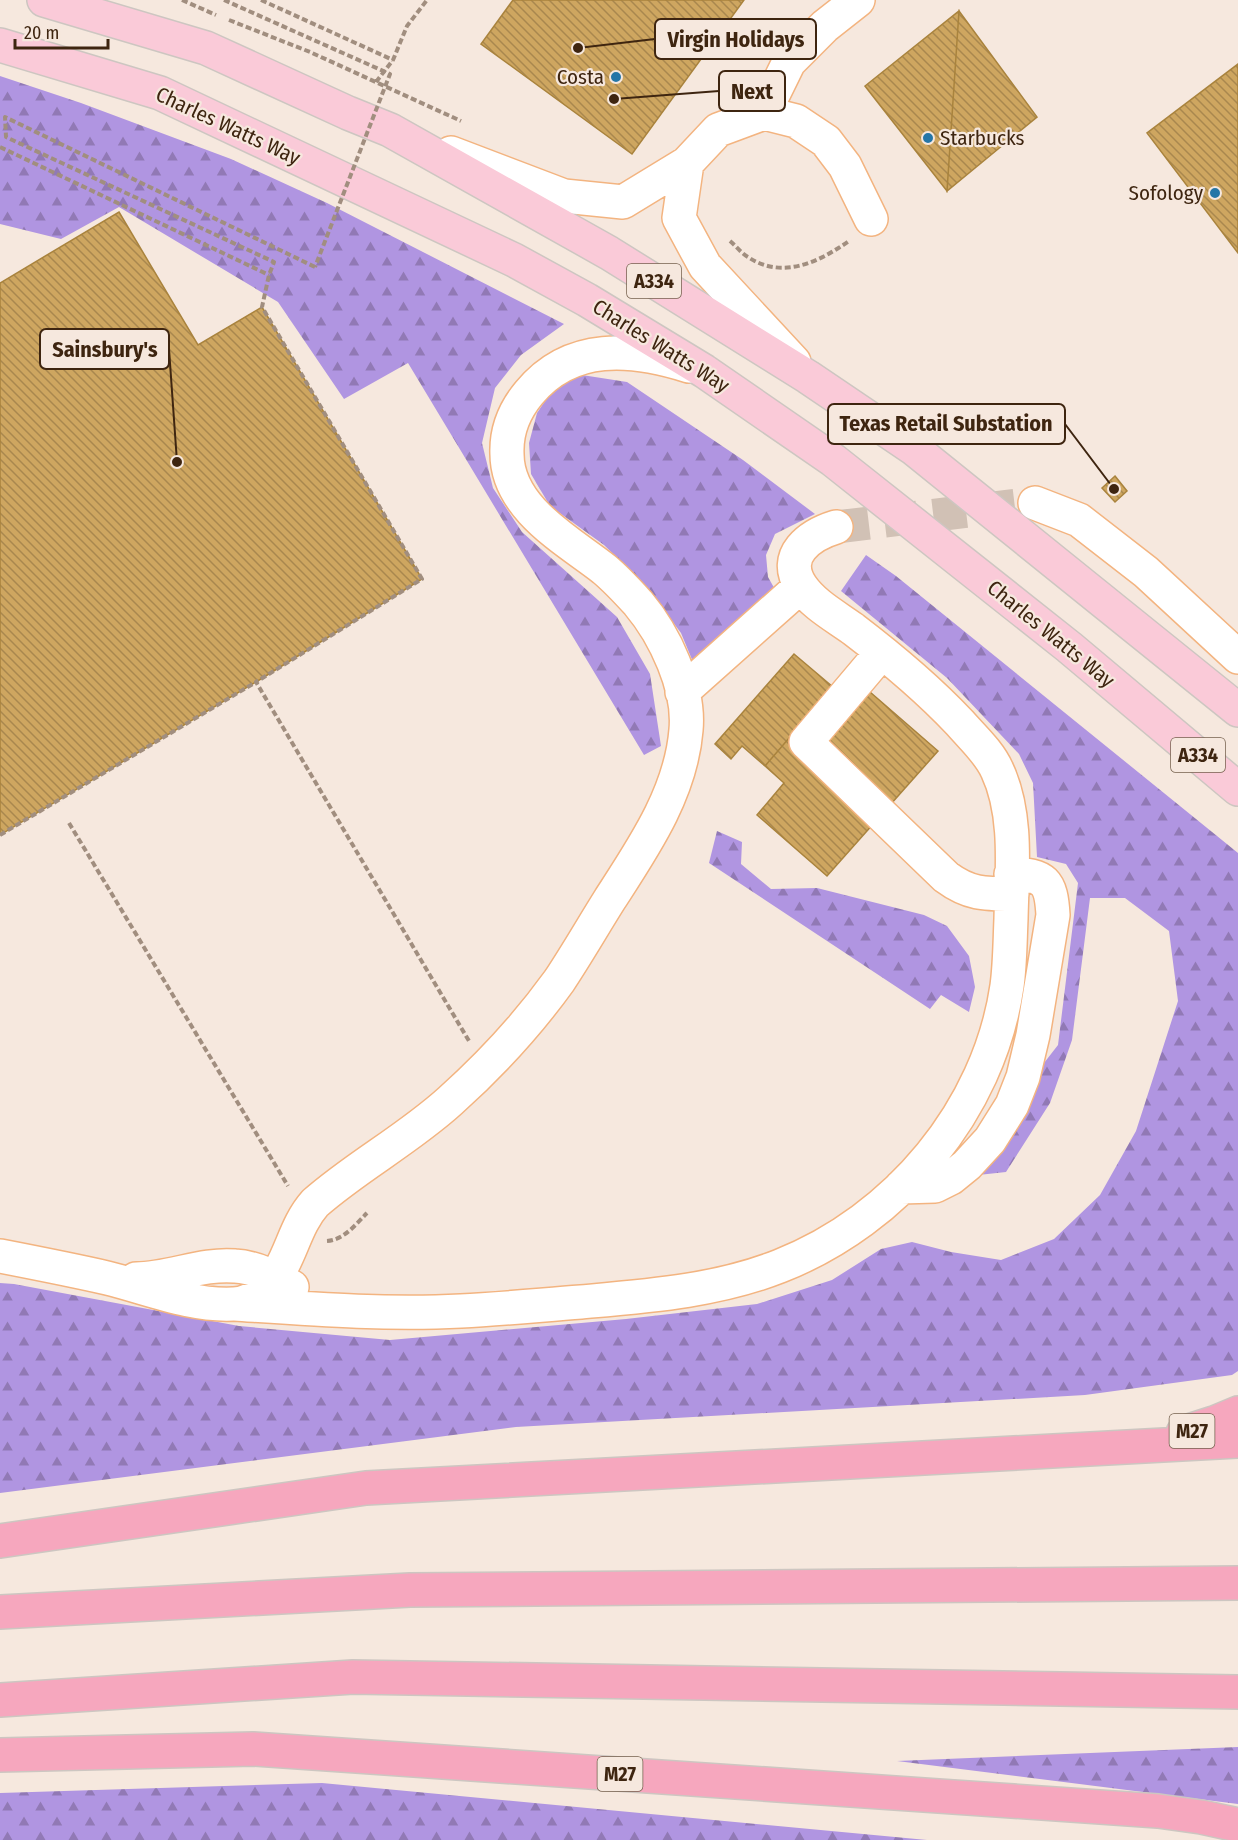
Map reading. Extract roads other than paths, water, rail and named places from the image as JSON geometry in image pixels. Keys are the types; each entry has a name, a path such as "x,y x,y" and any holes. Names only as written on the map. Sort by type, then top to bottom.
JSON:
{"highway":[{"name":"M27","path":"1144,1446 1238,1413"},
{"name":"M27","path":"0,1541 366,1488 1238,1441"},
{"path":"0,1612 410,1590 1238,1583"},
{"path":"0,1700 353,1677 1238,1692"},
{"name":"M27","path":"0,1755 253,1749 1158,1811 1238,1825"}],"main road":[{"name":"A334","path":"44,0 206,48 390,130 609,253 808,377 913,448 1238,710"},
{"name":"Charles Watts Way","path":"0,45 160,93 514,260 587,300 704,371 833,460 1069,647 1238,789"}],"lane":[{"path":"764,113 789,62 825,26 858,0"},
{"path":"390,130 564,196 623,202 687,163 718,130 764,113 796,121 826,141 844,166 871,219"},
{"path":"687,163 679,218 705,266 808,377"},
{"path":"234,1304 249,1300 276,1278 291,1251 305,1214 325,1194 425,1122 488,1063 542,1003 561,978 637,858 650,833 672,789 682,761 687,726 682,692 672,656 657,629 639,605 607,571 561,537 534,513 518,492 509,474 506,457 507,436 511,420 532,388 562,364 585,355 624,353 652,356 704,371"},
{"path":"1035,503 1080,520 1146,572 1238,657"},
{"path":"836,527 819,532 806,541 796,555 795,571 801,586 817,603 882,652 936,698 982,747 996,766 1008,805 1012,884"},
{"path":"682,692 801,586"},
{"path":"0,1256 212,1303 384,1311 461,1311 660,1295 740,1280 783,1265 852,1227 901,1187 935,1186 951,1178 967,1164 1001,1125 1023,1077 1035,1024 1053,915 1052,898 1047,885 1034,875 982,894 970,891 946,878 806,742 882,652"},
{"path":"107,1278 166,1277 216,1266 235,1266 252,1269 276,1278 324,1301 384,1311"}],"tunnel":[{"path":"836,527 1035,503"}],"place":[{"name":"Virgin Holidays","path":"578,48"},
{"name":"Costa","path":"616,77"},
{"name":"Next","path":"614,99"},
{"name":"Starbucks","path":"928,138"},
{"name":"Sofology","path":"1215,193"},
{"name":"Sainsbury's","path":"177,462"},
{"name":"Texas Retail Substation","path":"1114,489"}]}
